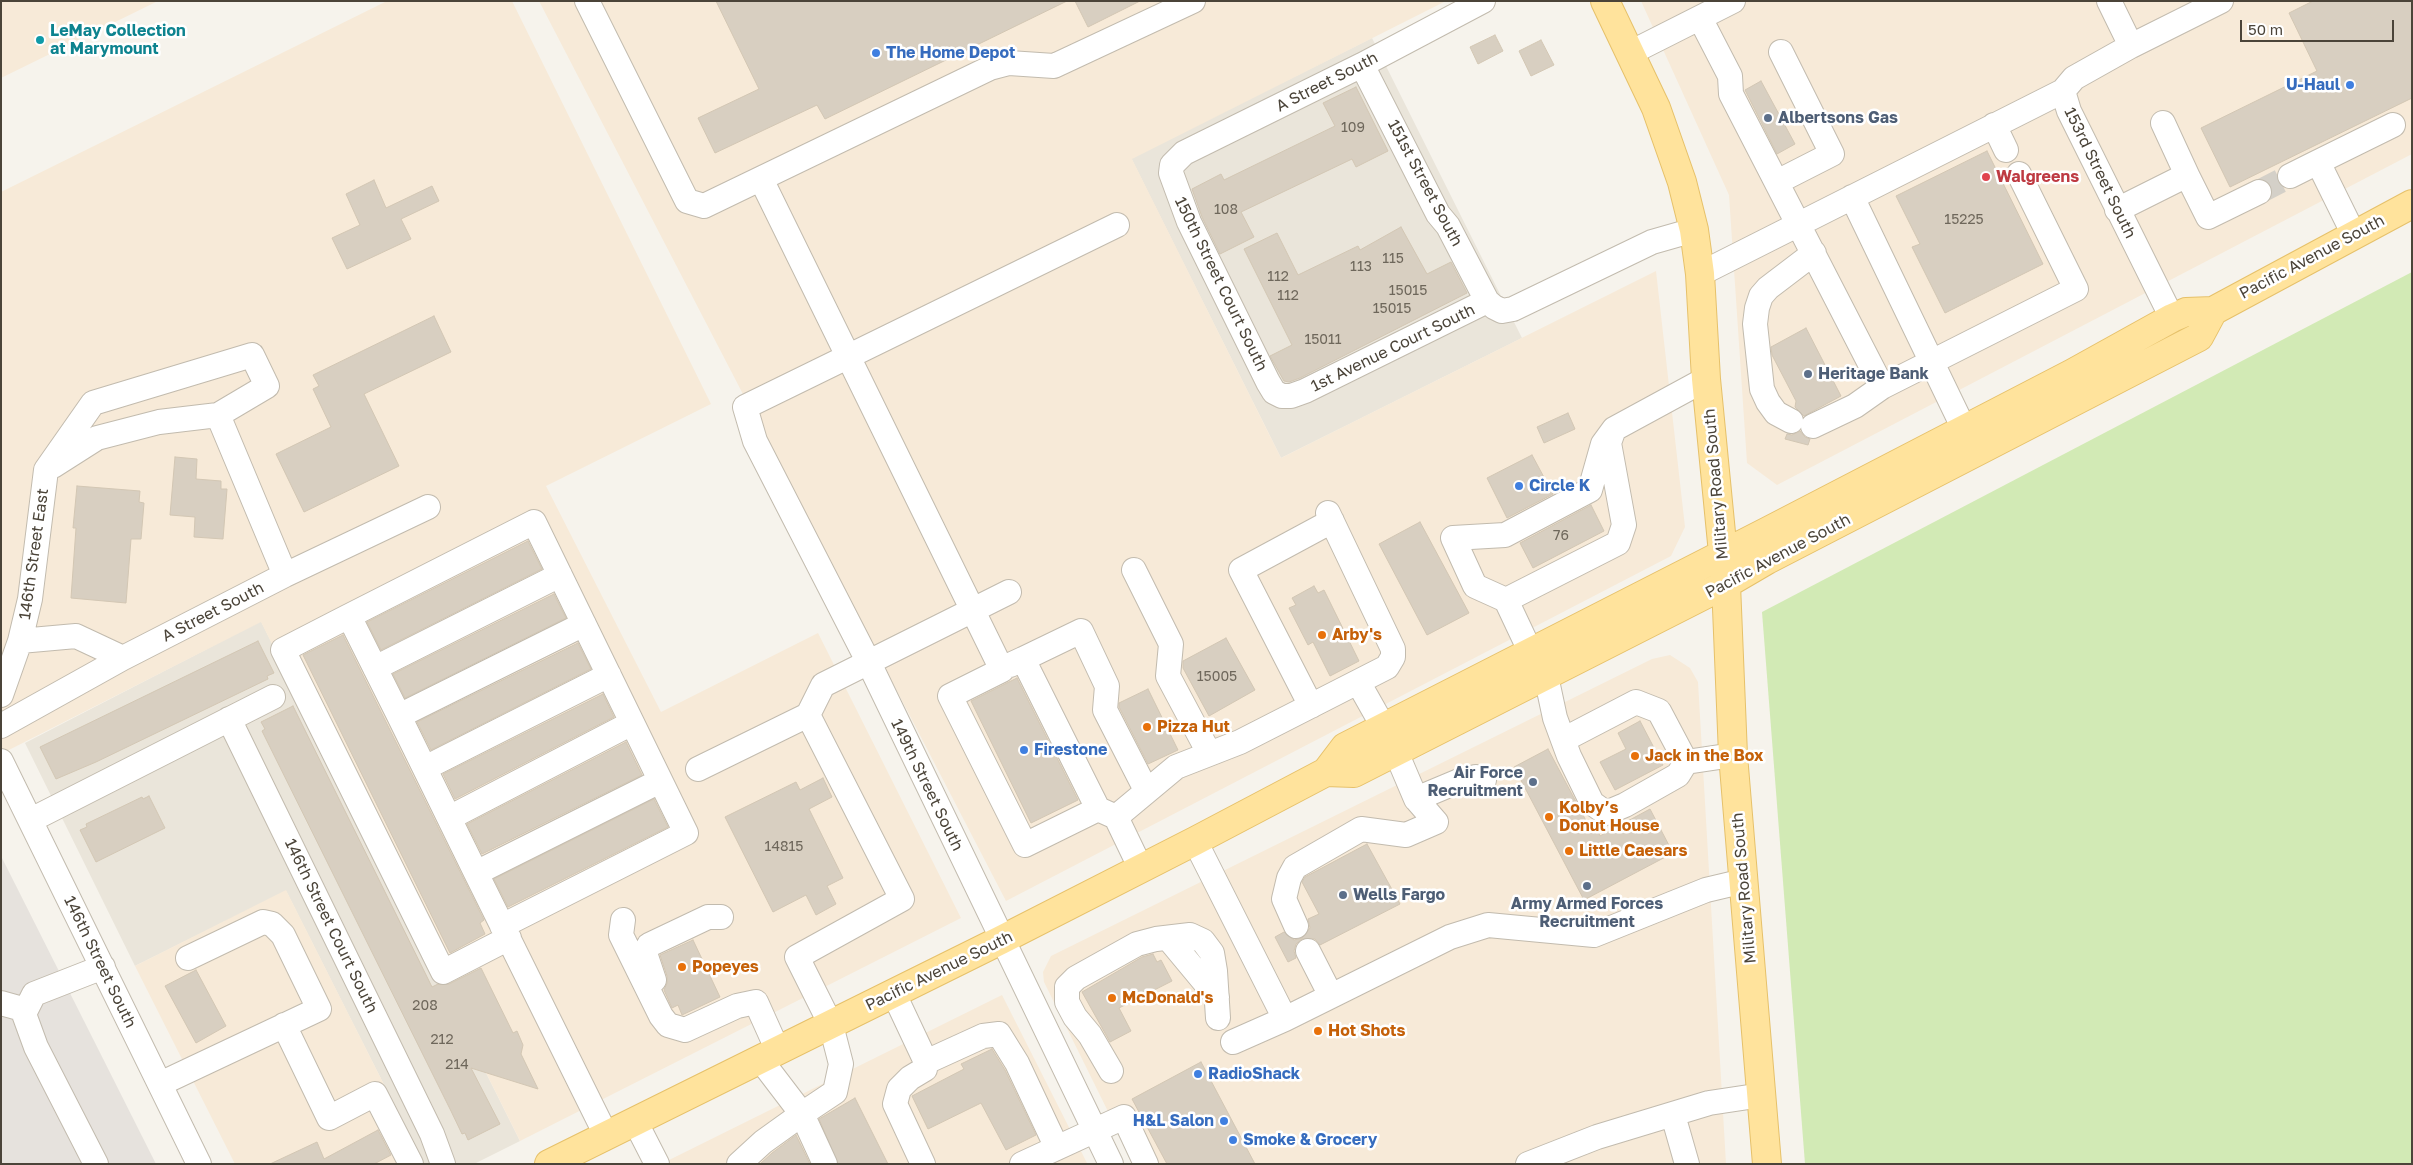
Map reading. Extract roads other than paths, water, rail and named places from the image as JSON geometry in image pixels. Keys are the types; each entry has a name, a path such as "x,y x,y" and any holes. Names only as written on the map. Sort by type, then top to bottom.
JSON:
{"main road":[{"name":"Military Road South","path":"1605,1 1656,108 1682,182 1694,230 1700,274 1706,379 1726,584 1733,755 1768,1164"},
{"name":"Pacific Avenue South","path":"549,1164 894,994 1141,869 1326,772 1345,747 1964,429 2172,318 2186,312 2213,311 2412,204"},
{"name":"Pacific Avenue South","path":"1326,772 1354,773 1726,584 1768,560 2199,337 2213,311"}],"street":[{"path":"587,1 686,200 704,206 990,68 1009,63 1054,66 1193,1"},
{"name":"A Street South","path":"1172,165 1184,153 1362,65 1484,1"},
{"path":"1630,53 1733,1"},
{"path":"2109,1 2131,46 2222,1"},
{"path":"1700,18 1730,76 1731,94 1882,387"},
{"name":"153rd Street South","path":"2131,46 2074,78 2063,91 2069,111 2172,318"},
{"path":"1777,182 1832,154 1781,52"},
{"name":"151st Street South","path":"1362,65 1438,214 1448,226 1487,301"},
{"path":"1700,274 2063,91"},
{"path":"2290,176 2404,120"},
{"path":"2163,123 2208,217 2259,192"},
{"path":"1994,125 2006,150"},
{"path":"2318,162 2354,235"},
{"name":"150th Street Court South","path":"1172,165 1171,173 1175,188 1190,222 1268,382 1274,392 1282,396"},
{"path":"1814,426 1855,406 1882,387 2076,289 2019,174"},
{"path":"2117,210 2187,175"},
{"path":"761,179 1002,670"},
{"path":"1852,197 1964,429"},
{"path":"849,356 1117,225"},
{"name":"1st Avenue Court South","path":"1282,396 1291,396 1305,391 1487,301 1502,310 1513,309 1652,242 1694,230"},
{"path":"1790,421 1776,413 1762,389 1755,324 1761,296 1768,288 1814,253"},
{"path":"252,355 268,386 218,415 159,422 97,438 46,470 93,403 252,355"},
{"name":"149th Street South","path":"849,356 745,407 756,441 869,663 1001,940 1111,1164"},
{"path":"1531,653 1506,600 1475,586 1453,538 1505,535 1590,490 1603,444 1614,429 1706,379"},
{"path":"218,415 285,575"},
{"path":"1506,600 1615,545 1620,540 1623,517 1609,444 1614,429"},
{"name":"146th Street East","path":"1,695 20,641 30,599 46,470"},
{"name":"A Street South","path":"1,726 123,658 285,575 428,507"},
{"path":"1146,790 1105,710 1107,686 1081,631 1023,658 950,696 1025,846 1107,813 1146,790 1176,767 1240,742 1311,706 1387,667 1392,657 1393,649 1330,517 1241,570 1311,706"},
{"path":"534,522 686,833 506,932 443,972 283,650 349,616 534,522"},
{"path":"1134,570 1171,644 1168,676 1209,753"},
{"path":"375,668 560,575"},
{"path":"698,769 808,714 822,685 1009,592"},
{"path":"349,616 606,1136"},
{"path":"399,716 584,624"},
{"path":"20,641 76,636 123,658"},
{"path":"1023,658 1107,813 1141,869"},
{"path":"425,768 609,675"},
{"path":"1546,676 1555,718 1563,740 1592,803 1606,813 1625,806 1678,775 1686,762 1733,755"},
{"path":"1358,682 1384,728"},
{"path":"31,820 273,697"},
{"path":"1563,740 1636,702 1658,711 1686,762"},
{"path":"739,1164 763,1142 835,1092 841,1064 831,1025 797,957 902,899 808,714"},
{"name":"146th Street Court South","path":"230,719 432,1134 443,1164"},
{"path":"449,818 632,724"},
{"path":"1296,926 1284,899 1289,878 1295,867 1360,829 1402,835 1436,822 1416,799 1396,752"},
{"name":"146th Street South","path":"1,761 199,1164"},
{"path":"1416,799 1459,781 1476,777 1484,780"},
{"path":"476,873 660,781"},
{"path":"1195,841 1285,1019"},
{"path":"1233,1042 1285,1019 1450,937 1488,925 1594,934 1706,890 1744,881"},
{"path":"679,1030 651,974 645,953 649,945 708,917 721,917"},
{"path":"623,920 621,935 661,1016 668,1025 679,1030 685,1030 737,1006 756,1002 769,1055 802,1114 826,1164"},
{"path":"160,1084 319,1009 283,935 272,924 263,922 188,958"},
{"path":"1111,1071 1090,1035 1075,1017 1066,1002 1067,987 1076,978 1137,944 1190,935 1203,941 1212,952 1217,1007"},
{"path":"1308,951 1331,996"},
{"path":"96,1164 36,1047 24,1014 34,994 103,967"},
{"path":"894,994 926,1062 925,1069 910,1078 899,1089 895,1104 923,1164"},
{"path":"1,1004 26,1010"},
{"path":"284,1025 329,1118 376,1094 411,1164"},
{"path":"926,1062 983,1036 999,1034 1017,1063 1057,1148"},
{"path":"1528,1164 1597,1136 1709,1103 1762,1096"},
{"path":"1673,1115 1687,1164"},
{"path":"1022,1164 1124,1118 1146,1164"},
{"path":"635,1121 657,1164"},
{"name":"146th Street Court South","path":"432,1134 458,1164"}],"tunnel":[{"path":"2259,192 2290,176"}],"place":[{"name":"LeMay Collection at Marymount","path":"40,40"},
{"name":"The Home Depot","path":"876,53"},
{"name":"U-Haul","path":"2350,85"},
{"name":"Albertsons Gas","path":"1768,118"},
{"name":"Walgreens","path":"1986,177"},
{"name":"Heritage Bank","path":"1808,374"},
{"name":"Circle K","path":"1519,486"},
{"name":"Arby's","path":"1322,635"},
{"name":"Pizza Hut","path":"1147,727"},
{"name":"Firestone","path":"1024,750"},
{"name":"Jack in the Box","path":"1635,756"},
{"name":"Air Force Recruitment","path":"1533,782"},
{"name":"Kolby’s Donut House","path":"1549,817"},
{"name":"Little Caesars","path":"1569,851"},
{"name":"Army Armed Forces Recruitment","path":"1587,886"},
{"name":"Wells Fargo","path":"1343,895"},
{"name":"Popeyes","path":"682,967"},
{"name":"McDonald's","path":"1112,998"},
{"name":"Hot Shots","path":"1318,1031"},
{"name":"RadioShack","path":"1198,1074"},
{"name":"H&L Salon","path":"1224,1121"},
{"name":"Smoke & Grocery","path":"1233,1140"}]}
